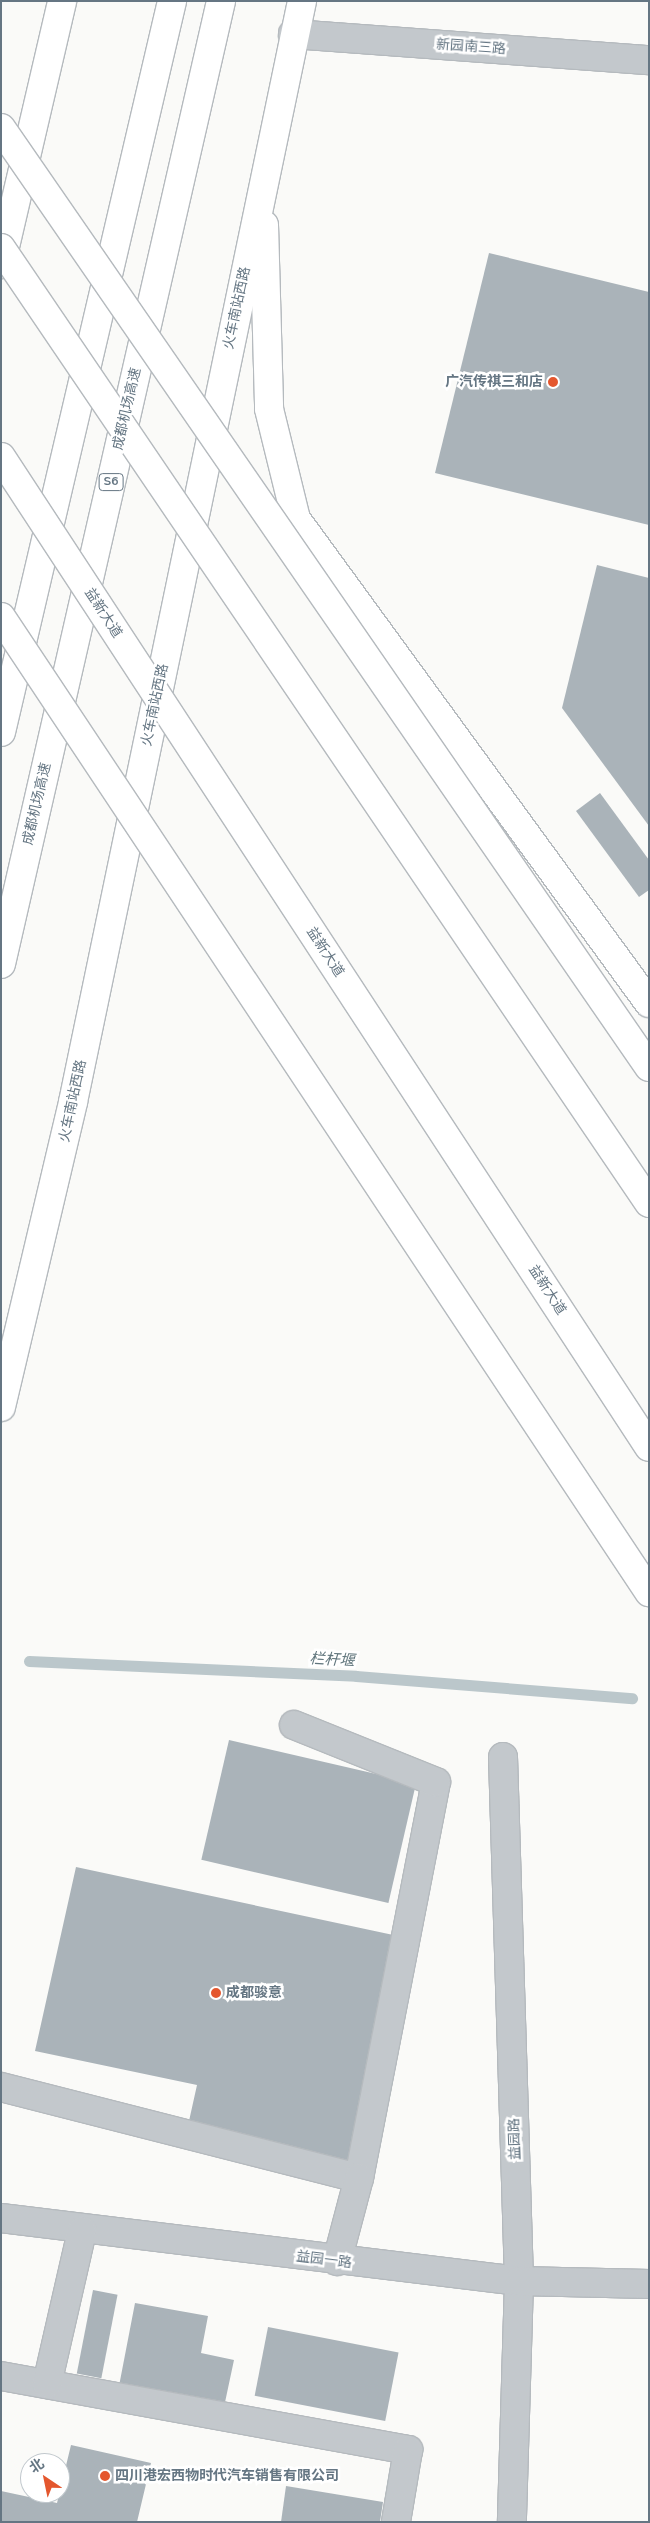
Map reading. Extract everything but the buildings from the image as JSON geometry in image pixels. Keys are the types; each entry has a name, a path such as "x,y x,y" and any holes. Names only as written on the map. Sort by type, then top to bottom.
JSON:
{"main road":[{"path":"1,264 62,1"},
{"path":"1,732 172,1"},
{"name":"成都机场高速","path":"1,964 221,1"},
{"name":"火车南站西路","path":"1,1407 73,1102 293,34 302,1"},
{"path":"1,128 649,1066"},
{"path":"262,184 269,409 296,519 649,1003"},
{"path":"1,248 649,1203"},
{"name":"益新大道","path":"1,456 649,1447"},
{"path":"1,617 649,1592"}],"street":[{"name":"新园南三路","path":"293,34 649,60"},
{"path":"294,1725 436,1782 358,2178 337,2261"},
{"name":"益园路","path":"503,1757 519,2281 512,2522"},
{"path":"1,2087 358,2178"},
{"name":"益园一路","path":"1,2218 82,2231 519,2281 649,2284"},
{"path":"47,2384 82,2231"},
{"path":"1,2376 408,2450 396,2522"}],"waterway":[{"name":"栏杆堰","path":"29,1661 356,1676 632,1698"}],"place":[{"name":"广汽传祺三和店","path":"553,382"},
{"name":"成都骏意","path":"216,1993"},
{"name":"四川港宏西物时代汽车销售有限公司","path":"105,2476"}]}
